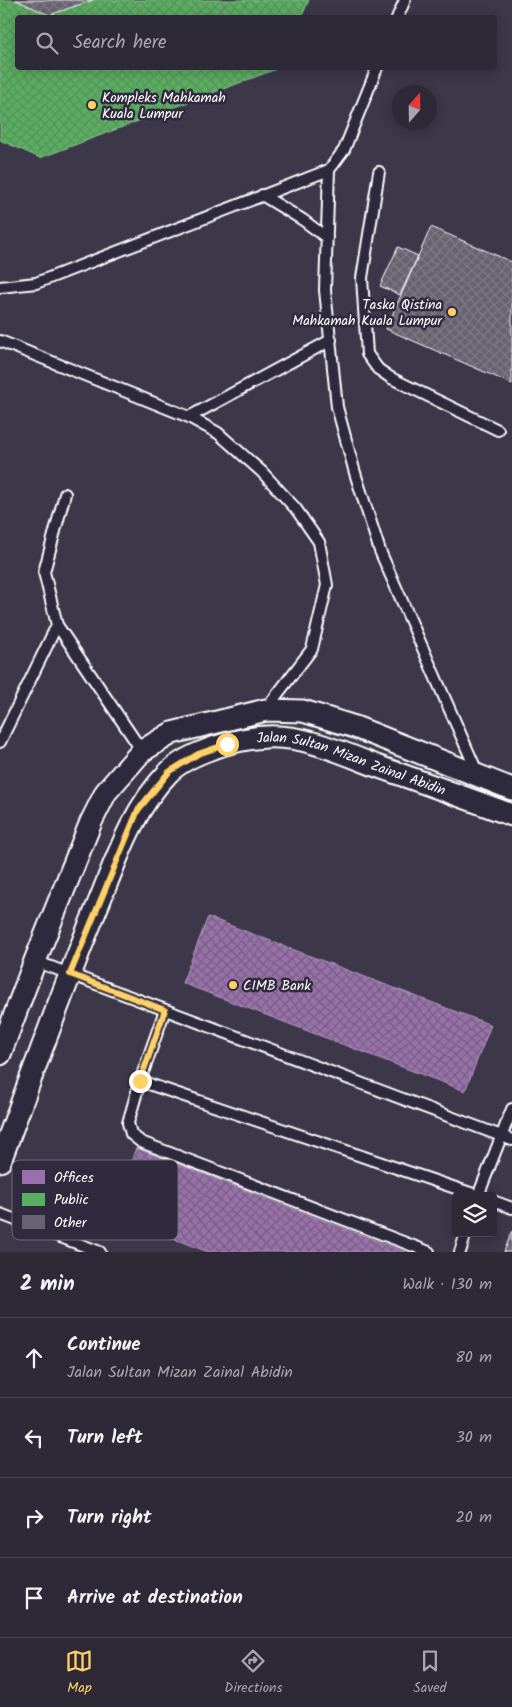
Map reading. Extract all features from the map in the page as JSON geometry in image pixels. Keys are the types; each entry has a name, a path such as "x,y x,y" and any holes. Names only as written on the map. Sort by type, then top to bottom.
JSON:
{"street":[{"name":"Jalan Sultan Mizan Zainal Abidin","path":"0,1054 35,961 106,792 142,751 172,733 266,710 303,711 355,727 512,789"},
{"name":"Jalan Sultan Mizan Zainal Abidin","path":"0,1160 70,974 138,810 169,772 198,754 227,744 268,737 296,740 342,753 512,815"}],"lane":[{"path":"399,15 404,0"},
{"path":"0,287 36,283 329,170 344,150 376,70"},
{"path":"329,170 325,290 337,407 355,473 380,551 479,776"},
{"path":"380,172 362,278 367,354 378,369 391,378 498,430"},
{"path":"262,195 303,220 327,238"},
{"path":"189,417 331,340"},
{"path":"0,341 189,417 218,433 262,472 296,508 319,542 327,585 312,649 266,710"},
{"path":"65,494 44,572 57,625 142,751"},
{"path":"0,742 57,625"},
{"path":"35,961 512,1140"},
{"path":"165,1010 140,1081 128,1124 131,1134 141,1142 429,1252"},
{"path":"140,1081 466,1192"},
{"path":"480,1192 512,1109"},
{"path":"497,1202 512,1208"},
{"path":"0,1214 12,1219"},
{"path":"460,1252 465,1237"},
{"path":"68,1240 100,1252"}],"building: Offices":[{"path":"208,917 491,1025 465,1091 182,983"},
{"path":"136,1148 167,1160 132,1160"},
{"path":"178,1164 406,1252 208,1252 177,1240"}],"building: Public":[{"name":"Kompleks Mahkamah Kuala Lumpur","path":"0,0 16,0 49,15 15,15 15,70 274,70 40,158 0,140"},
{"name":"Kompleks Mahkamah Kuala Lumpur","path":"93,0 309,0 302,15 49,15"}],"building: Other":[{"path":"16,0 93,0 49,15"},
{"name":"Taska Qistina Mahkamah Kuala Lumpur","path":"431,227 512,262 512,384 386,329"},
{"path":"398,247 418,256 400,295 380,286"},
{"path":"512,1231 512,1252 504,1252"}],"place":[{"name":"Kompleks Mahkamah Kuala Lumpur","path":"92,105"},
{"name":"Taska Qistina Mahkamah Kuala Lumpur","path":"452,312"},
{"name":"CIMB Bank","path":"233,985"}],"route":[{"path":"140,1081 165,1010 70,974 126,835 138,810 169,772 198,754 227,744"}]}
